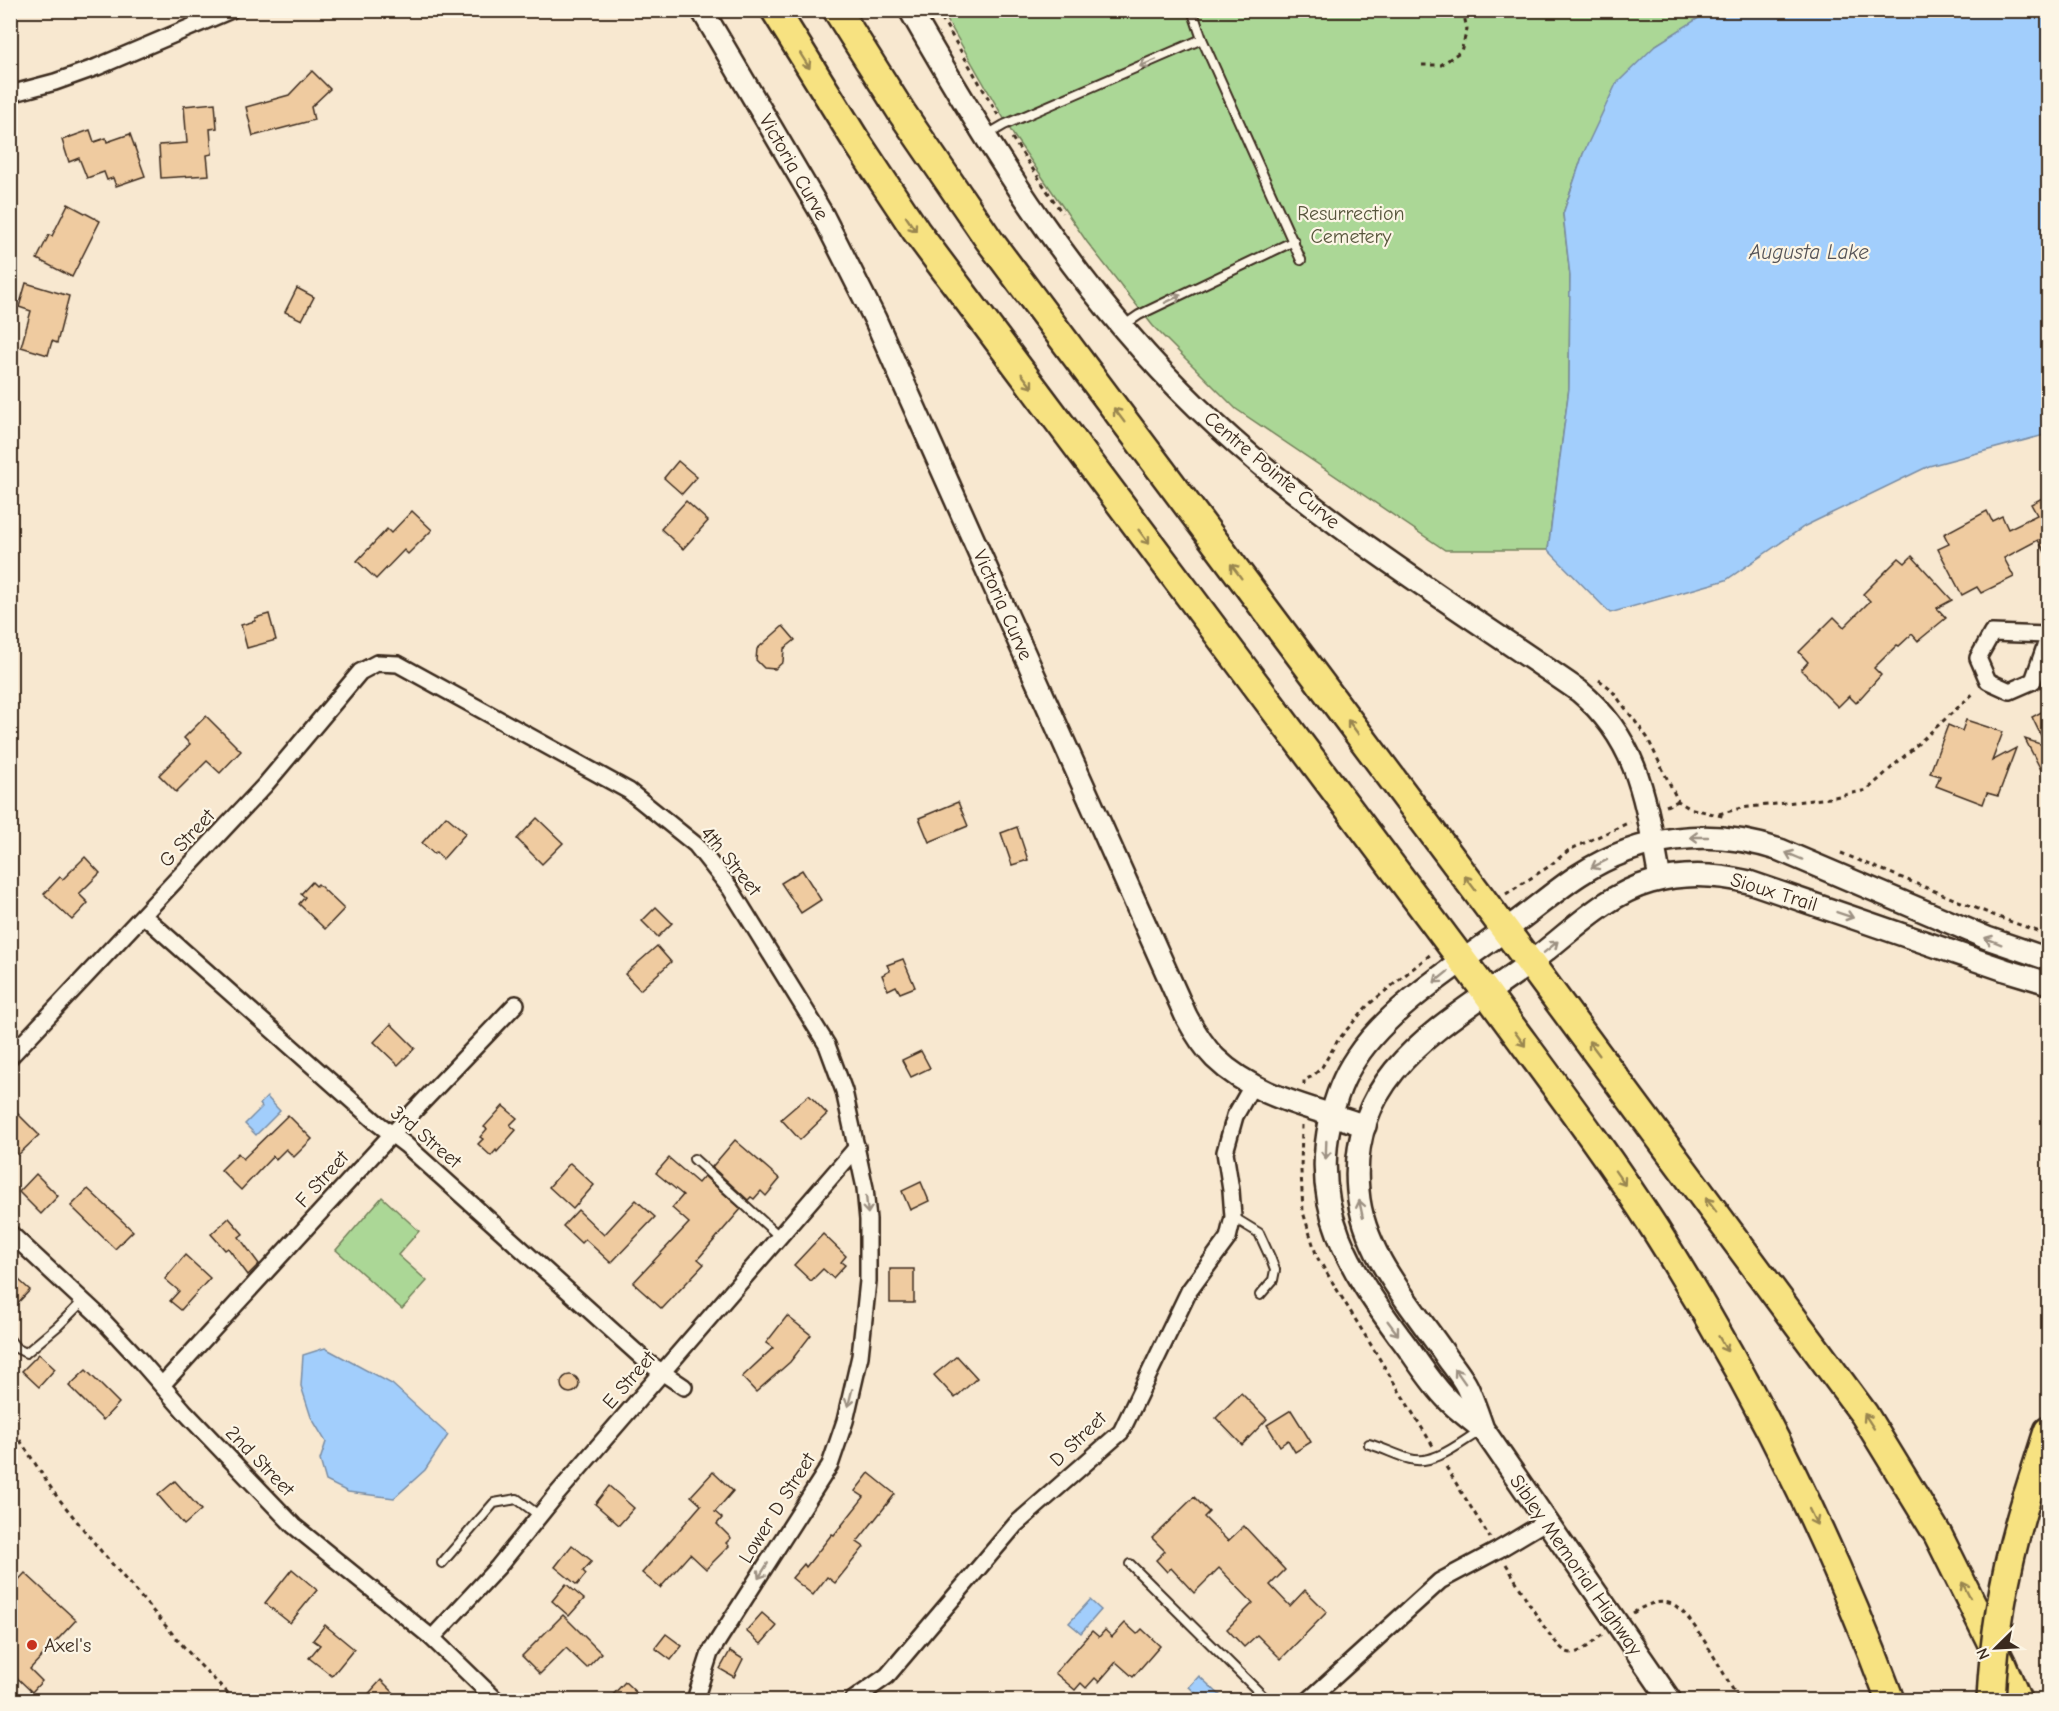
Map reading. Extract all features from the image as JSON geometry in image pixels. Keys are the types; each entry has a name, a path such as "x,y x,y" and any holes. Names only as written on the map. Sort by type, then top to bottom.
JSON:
{"highway":[{"path":"775,10 855,139 923,240 1486,992 1630,1192 1704,1310 1780,1449 1818,1526 1890,1701"},
{"path":"837,10 908,122 995,249 1489,908 1864,1414 1938,1535 2001,1662 2017,1701"},
{"path":"1991,1701 2003,1592 2016,1532 2049,1431"}],"main road":[{"name":"Victoria Curve","path":"702,10 823,216 875,319 1186,1016 1215,1057 1252,1086 1279,1099 1365,1126"},
{"name":"Centre Pointe Curve","path":"910,10 985,136 1050,236 1122,327 1197,407 1289,488 1345,530 1591,701 1605,716 1621,738 1632,760 1648,814 1660,879"},
{"name":"Sioux Trail","path":"1483,1430 1446,1399 1367,1292 1344,1251 1334,1225 1325,1182 1326,1142 1332,1114 1338,1094 1357,1057 1376,1032 1404,1007 1454,951 1505,930 1592,867 1653,843 1677,838 1706,837 1759,843 1780,850 2010,948 2049,959"},
{"name":"Sioux Trail","path":"1483,1430 1466,1386 1386,1269 1366,1227 1358,1191 1360,1141 1379,1091 1397,1065 1427,1037 1486,992 1530,963 1605,905 1635,888 1676,875 1717,876 1749,882 2015,974 2049,983"},
{"name":"Sibley Memorial Highway","path":"1483,1430 1670,1701"}],"street":[{"path":"10,94 56,82 97,67 231,10"},
{"path":"1992,633 2049,637 2033,681 2010,691 1988,681 1978,658 1992,633"},
{"name":"G Street","path":"10,1057 265,785 360,672 377,663 398,664"},
{"name":"4th Street","path":"398,664 629,791 696,846 730,888 827,1045 844,1091 857,1147"},
{"name":"3rd Street","path":"144,916 376,1122 406,1145 647,1362 684,1387"},
{"name":"F Street","path":"162,1385 392,1134 516,1004"},
{"name":"D Street","path":"853,1701 887,1676 1016,1524 1121,1432 1189,1291 1228,1238 1233,1217 1225,1152 1235,1116 1252,1086"},
{"name":"E Street","path":"432,1638 498,1567 857,1147"},
{"name":"Lower D Street","path":"695,1701 710,1653 830,1465 845,1421 861,1356 868,1281 868,1220 865,1188 857,1147"},
{"name":"2nd Street","path":"10,1233 83,1301 162,1385 184,1412 294,1526 432,1638 496,1701"},
{"path":"1309,1701 1440,1581 1545,1522"}],"lane":[{"path":"1192,10 1202,39 1301,260"},
{"path":"985,136 1004,125 1202,39"},
{"path":"1122,327 1139,315 1294,242"},
{"path":"694,1159 780,1237"},
{"path":"1233,1217 1259,1233 1275,1270 1273,1280 1260,1295"},
{"path":"10,1340 16,1348 26,1353 83,1301"},
{"path":"1369,1444 1411,1460 1424,1460 1439,1455 1483,1430"},
{"path":"442,1563 494,1503 517,1499 540,1516"},
{"path":"1130,1564 1267,1701"}],"path":[{"path":"937,10 1004,125 1066,219"},
{"path":"1422,65 1441,65 1461,51 1467,30 1462,10"},
{"path":"1592,675 1610,688 1647,737 1678,801 1689,808 1726,817"},
{"path":"1716,815 1741,808 1830,798 1867,790 1988,681"},
{"path":"1489,908 1569,850 1678,801"},
{"path":"1834,850 1878,866 1998,917 2049,935"},
{"path":"1454,951 1368,1005 1338,1040 1322,1067 1304,1080 1300,1171 1303,1212 1317,1257 1551,1637 1567,1652 1575,1652 1583,1649 1636,1610 1655,1601 1674,1605 1695,1626 1739,1701"},
{"path":"10,1425 55,1494 101,1551 196,1662 235,1701"}],"green space":[{"name":"Resurrection Cemetery","path":"942,11 1711,11 1656,45 1583,154 1563,214 1570,276 1569,388 1548,550 1445,550 1236,409 1153,326 1087,242 1014,136"},
{"path":"382,1197 419,1231 398,1255 427,1281 402,1309 336,1250"}],"water":[{"name":"Augusta Lake","path":"1711,10 2048,11 2048,434 1929,466 1805,526 1726,580 1610,613 1548,550 1569,388 1570,276 1563,214 1583,154 1616,84 1656,45"},
{"path":"267,1097 280,1111 256,1135 245,1124 262,1107 260,1104"},
{"path":"325,1348 392,1384 448,1435 425,1470 394,1498 348,1492 326,1481 320,1460 326,1442 311,1417 301,1386 303,1355"},
{"path":"1090,1600 1101,1610 1081,1633 1069,1623"},
{"path":"1199,1676 1222,1697 1218,1700 1203,1700 1189,1687"}],"building":[{"path":"312,71 330,89 311,107 314,120 253,136 246,107 289,95"},
{"path":"215,103 217,128 210,129 212,154 207,155 209,175 161,178 159,145 187,143 184,106"},
{"path":"90,130 94,142 106,138 107,142 130,134 145,176 116,186 113,178 107,180 104,172 87,178 79,158 69,162 62,140"},
{"path":"68,204 100,221 72,277 37,259"},
{"path":"26,283 69,296 57,343 52,341 48,355 21,347 31,311 19,307"},
{"path":"297,288 314,297 302,320 285,312"},
{"path":"678,461 697,477 682,494 664,478"},
{"path":"2044,497 2049,506 2049,559 2038,540 2004,558 2014,577 1981,593 1977,587 1962,595 1938,549 1949,544 1944,534 1987,511 1992,521 2002,516 2008,529 2037,515 2031,504"},
{"path":"686,501 708,521 683,549 661,529"},
{"path":"412,511 432,530 408,554 404,550 376,579 357,561 387,529 391,533"},
{"path":"1912,556 1952,600 1937,608 1946,618 1918,641 1912,634 1899,646 1897,645 1874,668 1881,675 1856,703 1849,696 1838,707 1801,670 1808,662 1799,652 1834,617 1844,627 1870,601 1863,594 1899,558 1905,563"},
{"path":"269,614 276,640 247,648 241,625"},
{"path":"783,626 795,640 784,649 783,662 775,669 764,668 756,660 757,649"},
{"path":"2049,708 2049,785 2025,739 2046,746 2032,717"},
{"path":"206,716 241,751 220,773 207,761 176,792 159,775 190,744 184,738"},
{"path":"1966,720 2003,732 1992,761 2016,748 1998,796 1987,793 1983,804 1936,786 1940,776 1930,773 1948,725 1962,731"},
{"path":"958,802 968,826 929,842 919,818"},
{"path":"446,816 466,833 443,859 422,843"},
{"path":"537,818 563,843 542,864 517,839"},
{"path":"1017,827 1028,860 1012,865 1001,833"},
{"path":"85,857 100,873 79,894 88,903 72,920 44,894 60,877 63,879"},
{"path":"802,870 821,900 801,913 781,883"},
{"path":"312,882 316,886 318,884 344,909 325,929 299,904 305,897 301,894"},
{"path":"656,907 672,923 658,937 642,921"},
{"path":"657,946 671,962 640,990 625,974"},
{"path":"903,959 915,987 900,993 896,986 888,990 882,975 890,971 887,965"},
{"path":"391,1024 415,1048 398,1065 374,1042"},
{"path":"921,1051 930,1068 911,1077 902,1060"},
{"path":"809,1095 827,1114 800,1140 781,1119"},
{"path":"10,1106 39,1135 18,1155 10,1148"},
{"path":"503,1106 517,1118 510,1125 516,1130 491,1156 478,1144 483,1139 480,1137 487,1129 484,1127"},
{"path":"288,1115 312,1139 294,1157 286,1149 276,1159 273,1156 241,1190 221,1170 238,1153 243,1159"},
{"path":"735,1140 780,1179 766,1196 761,1191 754,1199 751,1197 748,1200 712,1167"},
{"path":"669,1158 698,1183 704,1176 741,1209 698,1259 704,1264 662,1309 633,1283 689,1223 672,1208 683,1195 656,1173"},
{"path":"570,1163 594,1185 573,1209 549,1187"},
{"path":"36,1174 58,1196 41,1214 19,1192"},
{"path":"921,1182 929,1201 910,1210 902,1191"},
{"path":"88,1189 133,1231 115,1249 71,1206"},
{"path":"636,1200 655,1217 611,1263 585,1239 581,1243 563,1226 578,1210 604,1235"},
{"path":"229,1218 243,1234 239,1237 259,1264 248,1275 228,1248 225,1250 211,1234"},
{"path":"823,1234 846,1256 841,1262 845,1265 833,1278 823,1269 811,1281 794,1265"},
{"path":"185,1255 210,1278 181,1310 170,1301 179,1291 165,1279"},
{"path":"890,1269 914,1269 914,1303 890,1303"},
{"path":"10,1272 30,1290 10,1311"},
{"path":"787,1316 811,1335 790,1362 756,1392 742,1377 773,1348 766,1343"},
{"path":"39,1354 55,1369 39,1387 22,1371"},
{"path":"957,1356 977,1378 955,1398 934,1375"},
{"path":"86,1370 119,1403 103,1420 69,1386"},
{"path":"570,1375 576,1378 579,1384 576,1390 570,1393 564,1390 561,1384 564,1378"},
{"path":"1241,1393 1267,1419 1242,1445 1216,1418"},
{"path":"1291,1410 1311,1442 1295,1452 1288,1440 1280,1446 1267,1425"},
{"path":"713,1472 733,1491 715,1512 722,1518 717,1524 731,1538 726,1543 729,1546 706,1569 690,1554 660,1588 642,1573 701,1505 691,1496"},
{"path":"869,1473 895,1494 857,1542 864,1547 835,1583 827,1577 813,1595 792,1578 804,1564 806,1567 864,1497 855,1491"},
{"path":"175,1481 201,1510 184,1525 158,1495"},
{"path":"609,1486 634,1508 619,1525 595,1504"},
{"path":"1194,1497 1209,1512 1204,1517 1228,1541 1244,1526 1285,1570 1270,1585 1290,1606 1305,1590 1327,1612 1281,1659 1257,1635 1244,1647 1227,1629 1253,1603 1219,1568 1194,1593 1171,1568 1167,1572 1156,1560 1165,1551 1152,1538"},
{"path":"572,1545 592,1561 583,1571 586,1574 577,1585 555,1567"},
{"path":"292,1569 317,1590 290,1623 265,1603"},
{"name":"Axel's","path":"25,1573 76,1620 30,1669 42,1681 32,1692 10,1671 10,1589"},
{"path":"566,1584 584,1599 569,1616 552,1601"},
{"path":"762,1613 777,1626 761,1644 746,1631"},
{"path":"563,1615 601,1653 587,1668 566,1648 540,1674 522,1656"},
{"path":"1125,1623 1137,1634 1142,1629 1160,1646 1133,1677 1116,1662 1099,1682 1095,1678 1086,1688 1081,1683 1075,1690 1055,1673 1092,1631 1099,1637 1105,1630 1112,1637"},
{"path":"325,1625 354,1649 332,1676 309,1658 320,1645 313,1640"},
{"path":"666,1634 682,1646 671,1660 655,1648"},
{"path":"730,1651 743,1659 734,1677 720,1669"},
{"path":"381,1680 402,1701 362,1701"},
{"path":"625,1682 645,1701 607,1701"}],"place":[{"name":"Axel's","path":"32,1645"}]}
